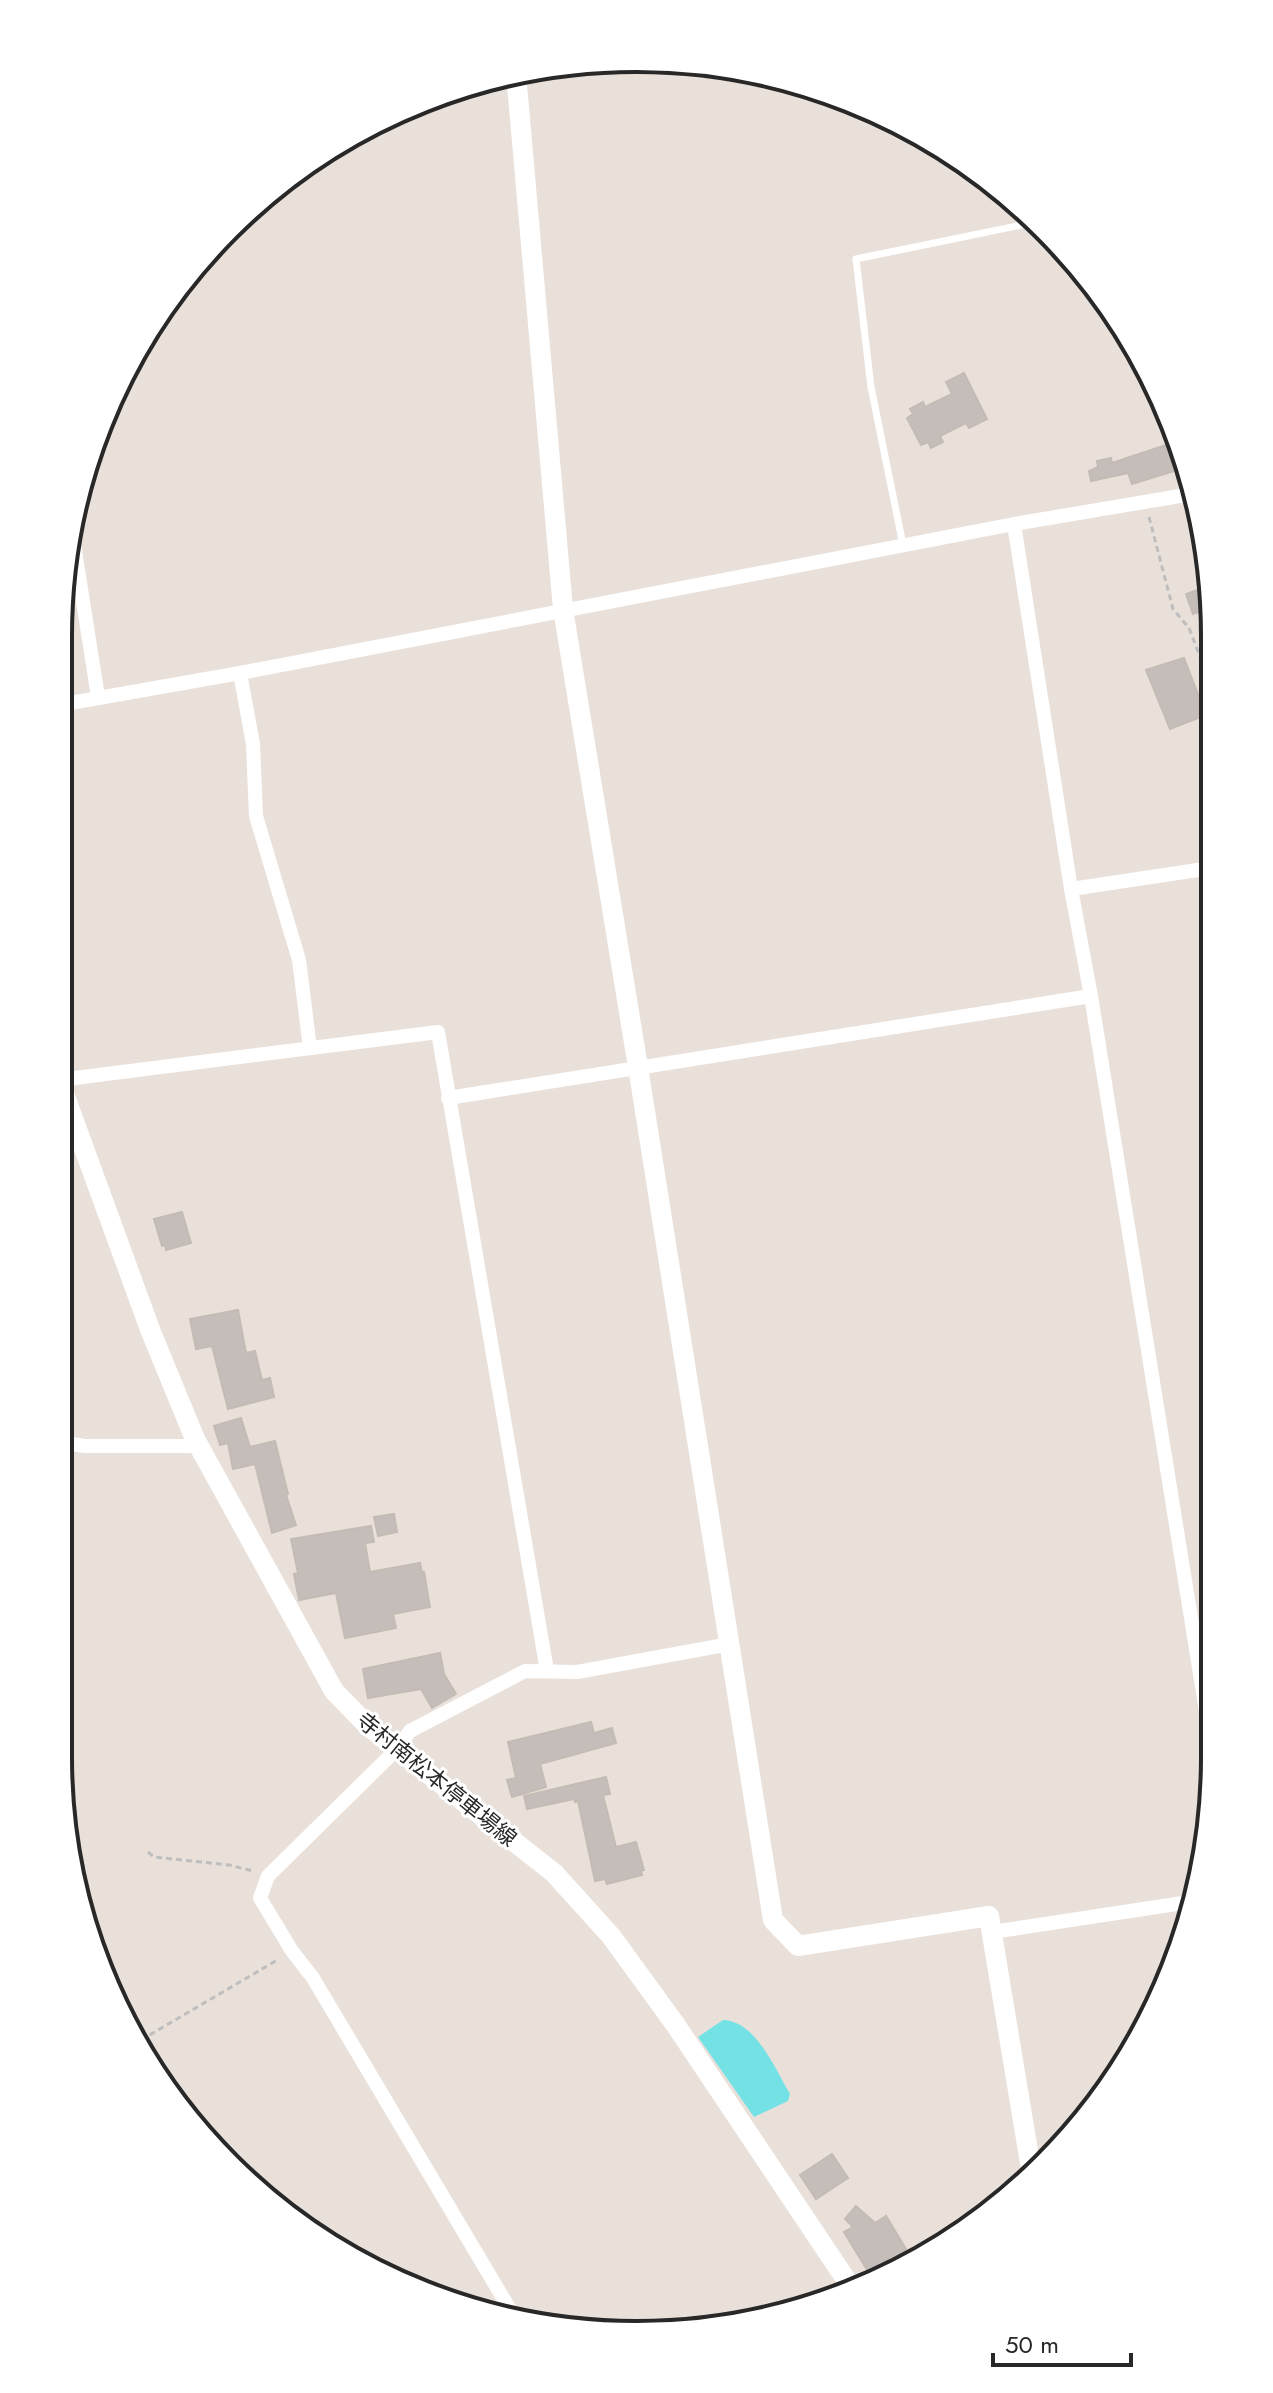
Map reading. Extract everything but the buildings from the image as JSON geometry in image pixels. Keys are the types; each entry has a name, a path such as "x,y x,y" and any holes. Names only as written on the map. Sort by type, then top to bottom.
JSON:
{"street":[{"path":"517,85 563,609 773,1920 798,1946 989,1916 1030,2162"},
{"path":"72,702 240,673 1014,524 1183,495"},
{"path":"1014,524 1201,1680"},
{"path":"77,563 98,697"},
{"path":"240,673 253,744 256,816 299,960 310,1048"},
{"path":"1071,889 1201,870"},
{"path":"448,1098 1091,996"},
{"path":"72,1078 438,1032 547,1671"},
{"name":"寺村南松本停車場線","path":"72,1116 151,1332 199,1446 334,1691 368,1726 554,1873 611,1936 684,2036 847,2280"},
{"path":"72,1444 199,1446"},
{"path":"508,2306 313,1978 292,1951 260,1898 268,1876 397,1749 410,1731 525,1671 577,1672 730,1644"},
{"path":"992,1932 1182,1903"}],"lane":[{"path":"904,547 871,387 856,259 1023,225"}],"path":[{"path":"1145,502 1173,609 1189,628 1201,659"},
{"path":"148,1852 154,1857 229,1865 268,1876"},
{"path":"147,2037 292,1951"}],"water":[{"path":"723,2020 735,2022 755,2037 790,2094 788,2101 754,2117 698,2037"}]}
